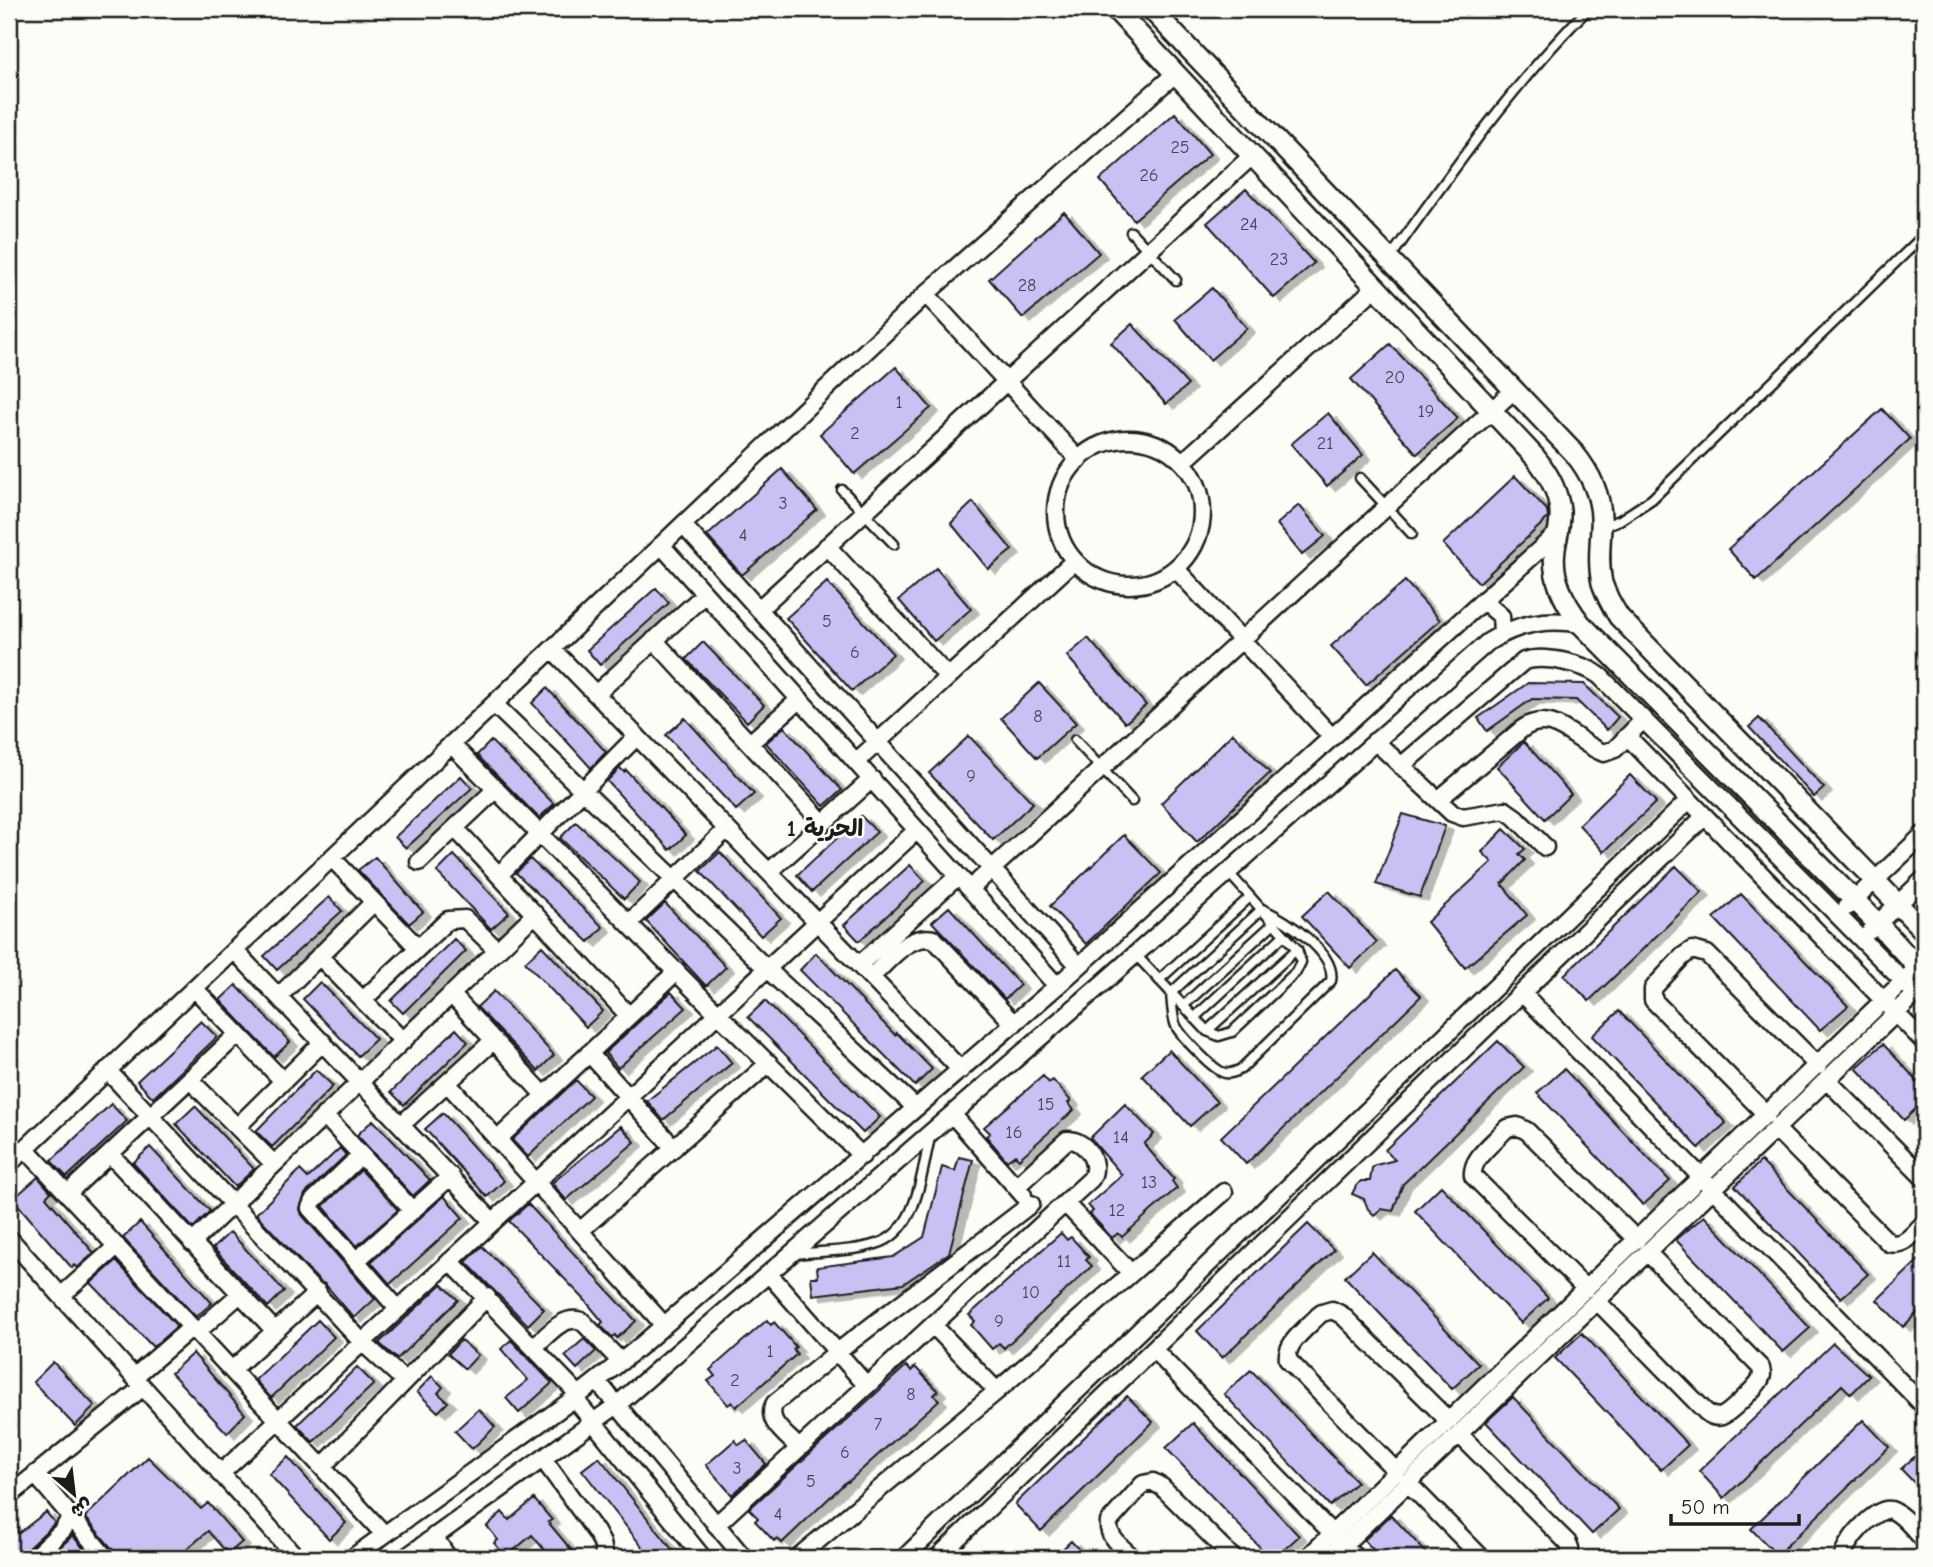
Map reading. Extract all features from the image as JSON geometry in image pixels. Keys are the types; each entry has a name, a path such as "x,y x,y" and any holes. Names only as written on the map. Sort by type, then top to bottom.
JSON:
{"street":[{"path":"1115,9 1548,473 1558,501 1560,531 1555,550 1555,570 1560,590 1569,608 1609,654 1878,924 1917,981"},
{"path":"1151,9 1584,466 1598,495 1601,527 1599,563 1602,582 1619,617 1924,931"},
{"path":"9,1164 926,294 1175,73"},
{"path":"759,609 1253,155"},
{"path":"1183,462 1376,287"},
{"path":"926,294 1079,460"},
{"path":"970,889 1514,390"},
{"path":"1131,440 1164,448 1183,462 1196,482 1202,517 1201,528 1192,550 1176,569 1157,580 1135,586 1112,584 1091,575 1074,561 1062,542 1056,521 1057,498 1065,477 1079,460 1098,446 1131,440"},
{"path":"683,525 1079,966"},
{"path":"352,1558 621,1362 1057,986 1560,531"},
{"path":"661,545 1057,986"},
{"path":"827,546 948,677"},
{"path":"856,762 1074,561"},
{"path":"1176,569 1332,737"},
{"path":"596,694 705,594"},
{"path":"1480,603 1488,605 1501,616 1502,633"},
{"path":"405,1558 617,1405 932,1132 1476,652 1502,633 1517,626 1541,621 1581,624"},
{"path":"654,640 823,823"},
{"path":"552,649 961,1070"},
{"path":"1401,766 1518,664 1530,659 1543,659 1588,668 1600,676 1644,719 1862,939 1917,981"},
{"path":"750,743 800,699"},
{"path":"494,704 767,969 916,1108"},
{"path":"1438,800 1533,722 1552,723 1604,753 1612,751 1644,719"},
{"path":"499,875 637,736"},
{"path":"1627,736 1924,1042"},
{"path":"1375,741 1458,816 1505,810 1545,847"},
{"path":"452,744 862,1156"},
{"path":"769,872 872,779"},
{"path":"419,862 496,789"},
{"path":"904,1558 1689,800"},
{"path":"937,1558 1705,816"},
{"path":"455,828 629,1016"},
{"path":"629,923 726,830"},
{"path":"220,1474 916,831"},
{"path":"1838,916 1924,834"},
{"path":"332,858 418,948"},
{"path":"865,971 903,937 958,876"},
{"path":"1862,939 1924,878"},
{"path":"279,996 374,902"},
{"path":"192,1242 535,914"},
{"path":"363,1000 444,923 466,919 497,950"},
{"path":"903,937 933,939 939,943 1014,1024"},
{"path":"234,950 493,1222"},
{"path":"1767,1115 1653,1000 1653,989 1683,956 1692,950 1707,954 1818,1066"},
{"path":"320,956 402,1041"},
{"path":"497,1140 677,971"},
{"path":"1307,1558 1338,1539 1592,1295 1637,1240 1700,1179 1885,1002 1917,981"},
{"path":"1592,1295 1648,1253 1713,1191 1896,1014 1917,981"},
{"path":"194,988 283,1082"},
{"path":"1521,993 1924,1406"},
{"path":"451,994 544,1095"},
{"path":"68,1194 238,1034"},
{"path":"401,1125 494,1041"},
{"path":"237,1127 323,1042"},
{"path":"589,1053 674,1147"},
{"path":"580,1231 769,1063"},
{"path":"107,1070 362,1342 405,1381"},
{"path":"190,1080 274,1164"},
{"path":"1827,1080 1924,1178"},
{"path":"447,1083 664,1325"},
{"path":"952,1114 1045,1221"},
{"path":"324,1115 413,1211"},
{"path":"1637,1240 1527,1130 1517,1126 1507,1128 1476,1161 1473,1176 1706,1412 1720,1417 1758,1383 1761,1379 1761,1368 1648,1253"},
{"path":"1776,1129 1889,1243 1904,1242 1924,1223"},
{"path":"716,1525 1091,1179 1095,1169 1093,1158 1074,1140 1063,1142 1016,1187"},
{"path":"25,1148 384,1534"},
{"path":"110,1154 275,1331"},
{"path":"361,1155 310,1205 312,1212 398,1309"},
{"path":"356,1261 451,1176"},
{"path":"797,1558 998,1391 1224,1192"},
{"path":"1065,1203 1131,1273"},
{"path":"799,1448 773,1421 772,1407 836,1353 1031,1205"},
{"path":"9,1238 297,1558"},
{"path":"61,1296 117,1246"},
{"path":"450,1261 487,1297 577,1396 594,1423 703,1558"},
{"path":"769,1274 867,1386"},
{"path":"232,1370 318,1292"},
{"path":"9,1496 195,1330 240,1294"},
{"path":"322,1466 487,1297"},
{"path":"1482,1558 1288,1360 1291,1345 1322,1312 1332,1310 1342,1315 1568,1544 1570,1558"},
{"path":"534,1347 566,1320 577,1319 621,1362"},
{"path":"933,1325 998,1391"},
{"path":"1153,1349 1356,1558"},
{"path":"597,1381 744,1558"},
{"path":"626,1461 649,1442"},
{"path":"543,1459 596,1532 605,1558"},
{"path":"35,1474 106,1558"},
{"path":"1133,1558 1112,1537 1109,1522 1143,1484 1153,1482 1162,1487 1233,1558"},
{"path":"1843,1558 1846,1545 1882,1510 1893,1511 1924,1540"},
{"path":"33,1558 63,1530 71,1516"},
{"path":"434,1536 449,1558"},
{"path":"1330,1558 1338,1539"}],"lane":[{"path":"1388,260 1464,157 1562,34 1588,9"},
{"path":"1132,232 1177,281"},
{"path":"1601,527 1620,520 1652,499 1924,235"},
{"path":"1360,478 1412,534"},
{"path":"842,490 894,544"},
{"path":"1075,740 1132,801"},
{"path":"1135,954 1207,1031 1219,1036 1232,1032 1296,972 1301,962 1297,949 1227,871"},
{"path":"1159,980 1250,897"},
{"path":"1171,993 1262,909"},
{"path":"1171,993 1176,1026 1214,1067 1224,1073 1230,1073 1245,1065 1327,987 1332,975 1329,962 1299,932 1284,919 1262,909"},
{"path":"1183,1006 1274,923"},
{"path":"1194,1018 1284,935"},
{"path":"1207,1031 1297,949"},
{"path":"792,1254 863,1247 890,1238 901,1228 908,1216 932,1132"}],"building":[{"path":"1175,113 1210,154 1134,220 1100,180"},
{"path":"1246,189 1314,263 1274,298 1207,223"},
{"path":"1064,212 1099,253 1023,318 989,279"},
{"path":"1212,288 1247,328 1210,360 1175,319"},
{"path":"1132,324 1188,385 1166,404 1111,343"},
{"path":"1390,344 1458,418 1417,454 1351,379"},
{"path":"896,367 931,408 854,474 820,434"},
{"path":"1882,409 1910,439 1756,580 1728,549"},
{"path":"1328,413 1363,455 1327,486 1291,444"},
{"path":"782,469 817,510 742,575 707,536"},
{"path":"1515,476 1547,510 1548,518 1479,583 1443,544"},
{"path":"973,502 1012,550 988,569 951,523"},
{"path":"1299,505 1325,536 1302,555 1277,524"},
{"path":"936,568 971,609 934,641 899,600"},
{"path":"1405,581 1440,620 1366,685 1331,646"},
{"path":"827,582 893,654 852,691 786,618"},
{"path":"656,588 669,603 600,665 587,650"},
{"path":"1088,638 1146,705 1125,723 1067,656"},
{"path":"703,642 764,705 747,722 686,659"},
{"path":"1039,683 1076,723 1037,758 1001,718"},
{"path":"1528,683 1584,684 1618,717 1607,730 1576,700 1532,699 1487,731 1478,718"},
{"path":"547,688 606,752 591,768 532,703"},
{"path":"685,718 754,794 736,810 666,735"},
{"path":"1759,718 1824,788 1814,797 1749,727"},
{"path":"784,727 842,790 824,806 766,743"},
{"path":"1233,733 1270,773 1197,842 1161,803"},
{"path":"969,736 1033,803 993,840 929,773"},
{"path":"491,741 554,804 539,818 477,755"},
{"path":"1524,742 1571,794 1545,819 1497,767"},
{"path":"620,768 624,772 626,770 686,835 670,850 607,781"},
{"path":"1630,775 1656,802 1604,852 1579,825"},
{"path":"461,776 472,788 406,848 395,837"},
{"path":"1403,814 1445,826 1420,897 1376,884"},
{"path":"861,816 877,832 812,892 797,875"},
{"path":"576,822 640,882 624,899 560,838"},
{"path":"1504,829 1525,849 1519,854 1525,860 1502,884 1527,915 1465,968 1427,922 1492,862 1482,852"},
{"path":"1124,835 1161,873 1086,944 1050,906"},
{"path":"720,852 781,918 761,936 700,871"},
{"path":"454,855 509,913 491,929 437,872"},
{"path":"375,857 423,912 409,924 358,870"},
{"path":"530,859 603,927 589,942 516,873"},
{"path":"910,865 925,881 859,941 844,925"},
{"path":"1676,866 1702,892 1589,1001 1564,975"},
{"path":"1329,891 1377,942 1350,968 1302,916"},
{"path":"1741,894 1848,1006 1820,1030 1714,918"},
{"path":"329,897 342,911 277,970 264,956"},
{"path":"665,903 726,967 706,986 646,921"},
{"path":"949,907 1020,985 1005,999 932,922"},
{"path":"454,939 466,951 403,1013 391,1001"},
{"path":"542,946 603,1011 586,1027 525,962"},
{"path":"816,953 895,1035 897,1033 932,1069 915,1086 800,970"},
{"path":"1395,970 1421,996 1246,1164 1221,1137"},
{"path":"320,982 376,1039 358,1056 303,999"},
{"path":"236,985 290,1042 274,1057 220,1000"},
{"path":"494,991 554,1055 538,1071 477,1007"},
{"path":"671,992 686,1008 618,1068 605,1053"},
{"path":"765,1001 880,1117 863,1133 748,1017"},
{"path":"1619,1011 1726,1123 1699,1148 1592,1036"},
{"path":"201,1021 217,1037 153,1098 137,1081"},
{"path":"456,1029 468,1042 404,1105 391,1092"},
{"path":"1498,1041 1524,1067 1403,1184 1393,1211 1381,1209 1374,1215 1364,1199 1352,1194 1356,1186 1361,1181 1370,1181 1372,1168 1376,1165 1395,1160 1385,1150"},
{"path":"1883,1044 1924,1088 1924,1101 1904,1120 1856,1068"},
{"path":"717,1045 732,1063 663,1120 647,1101"},
{"path":"1169,1050 1217,1102 1190,1126 1142,1075"},
{"path":"1564,1069 1670,1181 1643,1205 1537,1093"},
{"path":"316,1070 333,1086 272,1147 256,1131"},
{"path":"1043,1076 1049,1083 1053,1080 1071,1101 1068,1103 1074,1110 1019,1159 1015,1155 1007,1161 986,1136 990,1133 984,1127"},
{"path":"576,1080 591,1096 528,1157 512,1140"},
{"path":"111,1104 127,1121 67,1177 51,1161"},
{"path":"1125,1104 1154,1134 1144,1144 1174,1179 1172,1181 1177,1188 1122,1237 1118,1233 1112,1238 1090,1214 1093,1211 1088,1205 1122,1175 1090,1138"},
{"path":"195,1106 254,1169 235,1187 176,1124"},
{"path":"443,1113 504,1181 487,1197 425,1129"},
{"path":"373,1120 430,1180 413,1196 357,1135"},
{"path":"621,1126 635,1142 566,1200 552,1183"},
{"path":"150,1147 210,1211 193,1228 133,1163"},
{"path":"340,1148 346,1155 305,1194 300,1209 302,1215 375,1299 354,1318 325,1284 320,1282 256,1214 300,1170 308,1178"},
{"path":"959,1157 973,1160 949,1253 903,1284 813,1295 811,1277 818,1277 817,1267 893,1257 924,1237 942,1167 955,1171"},
{"path":"1761,1161 1868,1274 1841,1298 1735,1186"},
{"path":"361,1170 398,1210 357,1246 323,1206"},
{"path":"38,1177 51,1192 46,1197 94,1253 77,1268 74,1265 72,1268 13,1199"},
{"path":"1441,1186 1548,1298 1521,1323 1415,1211"},
{"path":"444,1196 463,1218 390,1284 371,1262"},
{"path":"528,1204 636,1321 617,1338 615,1335 612,1337 600,1325 603,1322 584,1299 509,1221"},
{"path":"1704,1216 1810,1328 1783,1352 1676,1240"},
{"path":"140,1222 212,1303 196,1317 123,1238"},
{"path":"1308,1224 1334,1250 1222,1358 1197,1331"},
{"path":"230,1232 284,1291 268,1307 213,1248"},
{"path":"1061,1233 1067,1240 1071,1237 1089,1257 1086,1260 1092,1266 1004,1348 999,1343 992,1349 971,1325 975,1321 969,1315"},
{"path":"482,1246 544,1309 528,1325 466,1262"},
{"path":"1372,1252 1479,1364 1452,1389 1345,1277"},
{"path":"1924,1255 1924,1306 1903,1327 1877,1300"},
{"path":"116,1261 177,1326 153,1347 91,1283"},
{"path":"442,1284 458,1300 397,1359 379,1343"},
{"path":"318,1320 334,1337 271,1398 255,1380"},
{"path":"767,1320 771,1325 774,1322 796,1347 793,1349 797,1354 736,1407 732,1402 728,1405 708,1381 715,1376 710,1370"},
{"path":"1582,1333 1688,1445 1661,1470 1555,1358"},
{"path":"584,1339 596,1351 577,1369 565,1356"},
{"path":"461,1340 478,1355 465,1369 448,1354"},
{"path":"511,1340 552,1383 519,1413 506,1398 528,1380 501,1349"},
{"path":"1833,1343 1869,1376 1851,1394 1842,1385 1724,1498 1699,1471"},
{"path":"193,1353 245,1414 227,1433 171,1373"},
{"path":"53,1362 95,1406 75,1426 33,1382"},
{"path":"906,1366 911,1371 915,1367 938,1391 934,1395 939,1400 782,1543 777,1538 774,1541 755,1521 758,1518 749,1509"},
{"path":"357,1367 374,1384 313,1442 297,1425"},
{"path":"1251,1370 1357,1482 1330,1506 1224,1394"},
{"path":"432,1376 443,1387 438,1393 448,1402 438,1412 417,1392"},
{"path":"1127,1396 1153,1422 1041,1531 1015,1504"},
{"path":"1513,1397 1619,1509 1592,1534 1486,1422"},
{"path":"479,1409 495,1427 472,1449 455,1431"},
{"path":"1863,1420 1889,1447 1777,1555 1751,1529"},
{"path":"1193,1423 1299,1536 1275,1558 1270,1558 1166,1448"},
{"path":"735,1440 739,1445 746,1440 766,1464 732,1495 706,1465"},
{"path":"1924,1448 1924,1493 1901,1469"},
{"path":"148,1457 201,1509 208,1503 242,1542 228,1554 208,1531 177,1558 116,1558 114,1551 85,1517"},
{"path":"288,1457 346,1523 329,1539 269,1474"},
{"path":"599,1457 679,1558 651,1558 582,1470"},
{"path":"534,1499 552,1520 548,1522 578,1558 551,1558 532,1535 506,1557 494,1543 498,1540 487,1526 502,1512 509,1520"},
{"path":"46,1512 55,1523 26,1550 23,1558 9,1558 9,1521 19,1533"},
{"path":"1391,1515 1431,1558 1381,1558 1364,1540"},
{"path":"72,1535 92,1558 48,1558 70,1538"},
{"path":"1071,1541 1087,1558 1053,1558"}],"district":[{"name":"الحرية 1","path":"825,828"}]}
